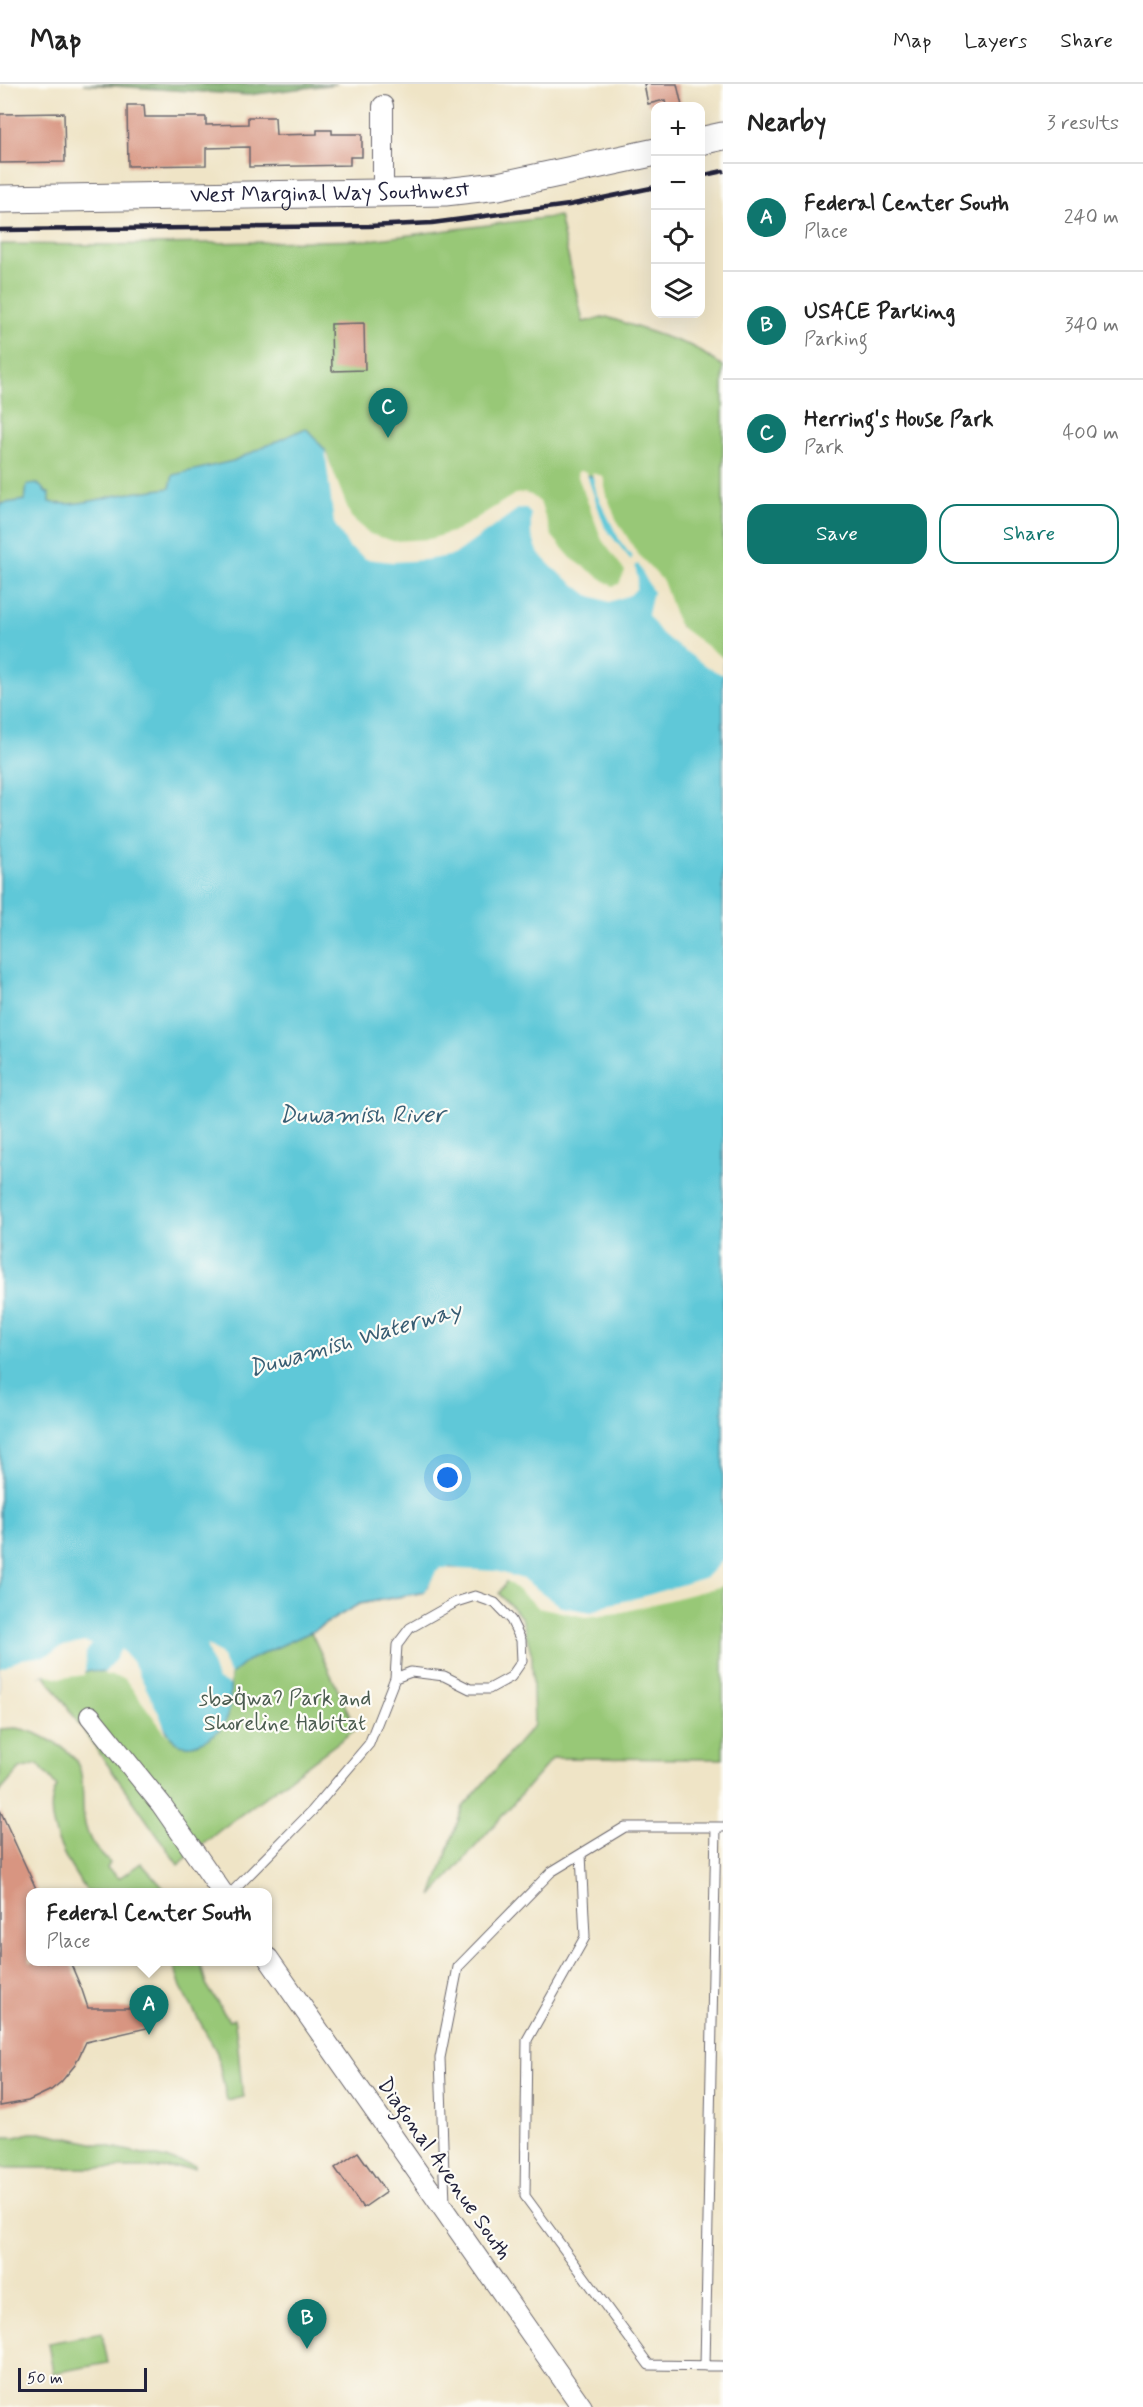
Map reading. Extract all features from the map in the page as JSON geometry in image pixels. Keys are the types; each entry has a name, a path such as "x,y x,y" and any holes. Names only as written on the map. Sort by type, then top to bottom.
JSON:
{"main road":[{"path":"705,140 723,136"},
{"name":"West Marginal Way Southwest","path":"0,199 445,192 498,186 651,153"}],"street":[{"path":"383,106 383,193"},
{"path":"90,1716 161,1804 219,1888"},
{"name":"Diagonal Avenue South","path":"272,1965 582,2407"}],"lane":[{"path":"237,1888 312,1811 369,1744 395,1678 397,1645 410,1628 456,1602 476,1596 495,1603 512,1620 521,1640 522,1661 511,1677 489,1689 470,1689 444,1676 411,1672 395,1678"},
{"path":"445,2213 440,2058 458,1967 551,1872 625,1827 719,1827 705,2366"},
{"path":"581,1854 585,1937 527,2040 525,2196 649,2365 723,2366"}],"green space":[{"path":"83,84 337,84 248,95"},
{"path":"559,216 583,322 607,317 692,346 723,366 723,662 691,639 628,571 621,587 612,589 460,533 431,542 0,596 0,244 105,245 370,240"},
{"name":"sbəq̓ʷaʔ Park and Shoreline Habitat","path":"328,1518 523,1579 441,1568 425,1592 359,1604 311,1632 356,1729 219,1831 178,1865 44,1674 0,1693"},
{"path":"508,1578 723,1583 723,1759 553,1758 432,1896 463,1807 534,1725 532,1656 522,1618 499,1594"},
{"path":"16,1728 32,1732 68,1752 76,1761 81,1772 84,1821 88,1834 94,1846 110,1863 107,1868 119,1878 141,1863 163,1888 85,1888 58,1841 51,1812 52,1799 57,1787 38,1764 20,1769 0,1792 0,1729"},
{"path":"174,1966 201,1966 206,1984 229,2021 234,2019 244,2097 227,2101 217,2053 181,1987"},
{"path":"30,2133 46,2133 195,2165 195,2168 0,2168 0,2137 16,2137"},
{"path":"102,2333 108,2363 53,2373 48,2343"}],"water":[{"name":"Duwamish River","path":"306,428 325,450 348,519 368,536 392,544 431,542 460,533 528,495 549,537 569,560 612,589 621,586 628,570 604,539 580,474 602,478 608,508 677,627 723,662 723,1583 585,1614 538,1604 508,1578 450,1568 433,1579 425,1592 359,1604 311,1632 247,1661 230,1675 229,1712 222,1727 206,1740 187,1745 175,1742 126,1677 90,1670 76,1675 44,1674 0,1693 0,504 25,500 27,485 38,484 49,493 49,502 58,504 86,502 170,488 173,475 233,461"}],"pier":[{"path":"325,450 351,517 370,534 393,541 430,539 458,530 515,494 524,493 540,502 552,536 571,558 612,586 619,584 625,571 602,540 577,474 579,471 586,472 605,528 631,560 632,557 620,541 597,495 592,473 603,476 607,496 616,519 637,553 663,581 679,626 723,658 723,675 707,667 663,635 648,615 653,592 638,564 635,566 638,580 636,589 630,595 609,602 588,595 554,569 539,554 531,533 531,514 525,508 518,509 454,555 393,562 366,559 349,547 334,523"},
{"path":"723,1560 723,1586 619,1613 585,1617 538,1607 507,1581 451,1571 435,1581 426,1595 425,1592 436,1572 441,1568 496,1571 523,1579 562,1607 592,1612 607,1605 706,1577"},
{"path":"85,1642 91,1644 86,1652 85,1675 61,1678 44,1674 0,1696 0,1669 22,1659 45,1656 64,1646"},
{"path":"206,1644 221,1655 230,1675 230,1685 217,1680"},
{"path":"121,1649 134,1664 168,1737 125,1679 103,1674 114,1662"}],"building":[{"path":"644,84 677,84 681,102 665,102 665,100 648,104"},
{"path":"127,105 144,105 145,117 206,117 206,125 248,124 248,117 275,117 276,135 317,134 317,130 332,130 332,134 362,134 362,157 350,157 350,165 249,167 249,147 206,148 206,165 128,166"},
{"path":"64,113 65,162 0,163 0,114"},
{"path":"364,323 365,370 332,371 331,324"},
{"path":"0,1810 36,1888 26,1888 26,1966 72,1966 88,2008 147,2008 147,2028 86,2042 75,2065 51,2090 28,2101 0,2106"},
{"path":"358,2152 386,2192 363,2208 335,2168"}],"railway":[{"path":"705,175 723,171"},
{"path":"0,230 369,226 432,223 569,205 651,188"}],"place":[{"name":"Herring's House Park","path":"388,438"},
{"name":"Federal Center South","path":"149,2035"},
{"name":"USACE Parking","path":"307,2349"}],"water label":[{"name":"Duwamish Waterway","path":"355,1340"}]}
